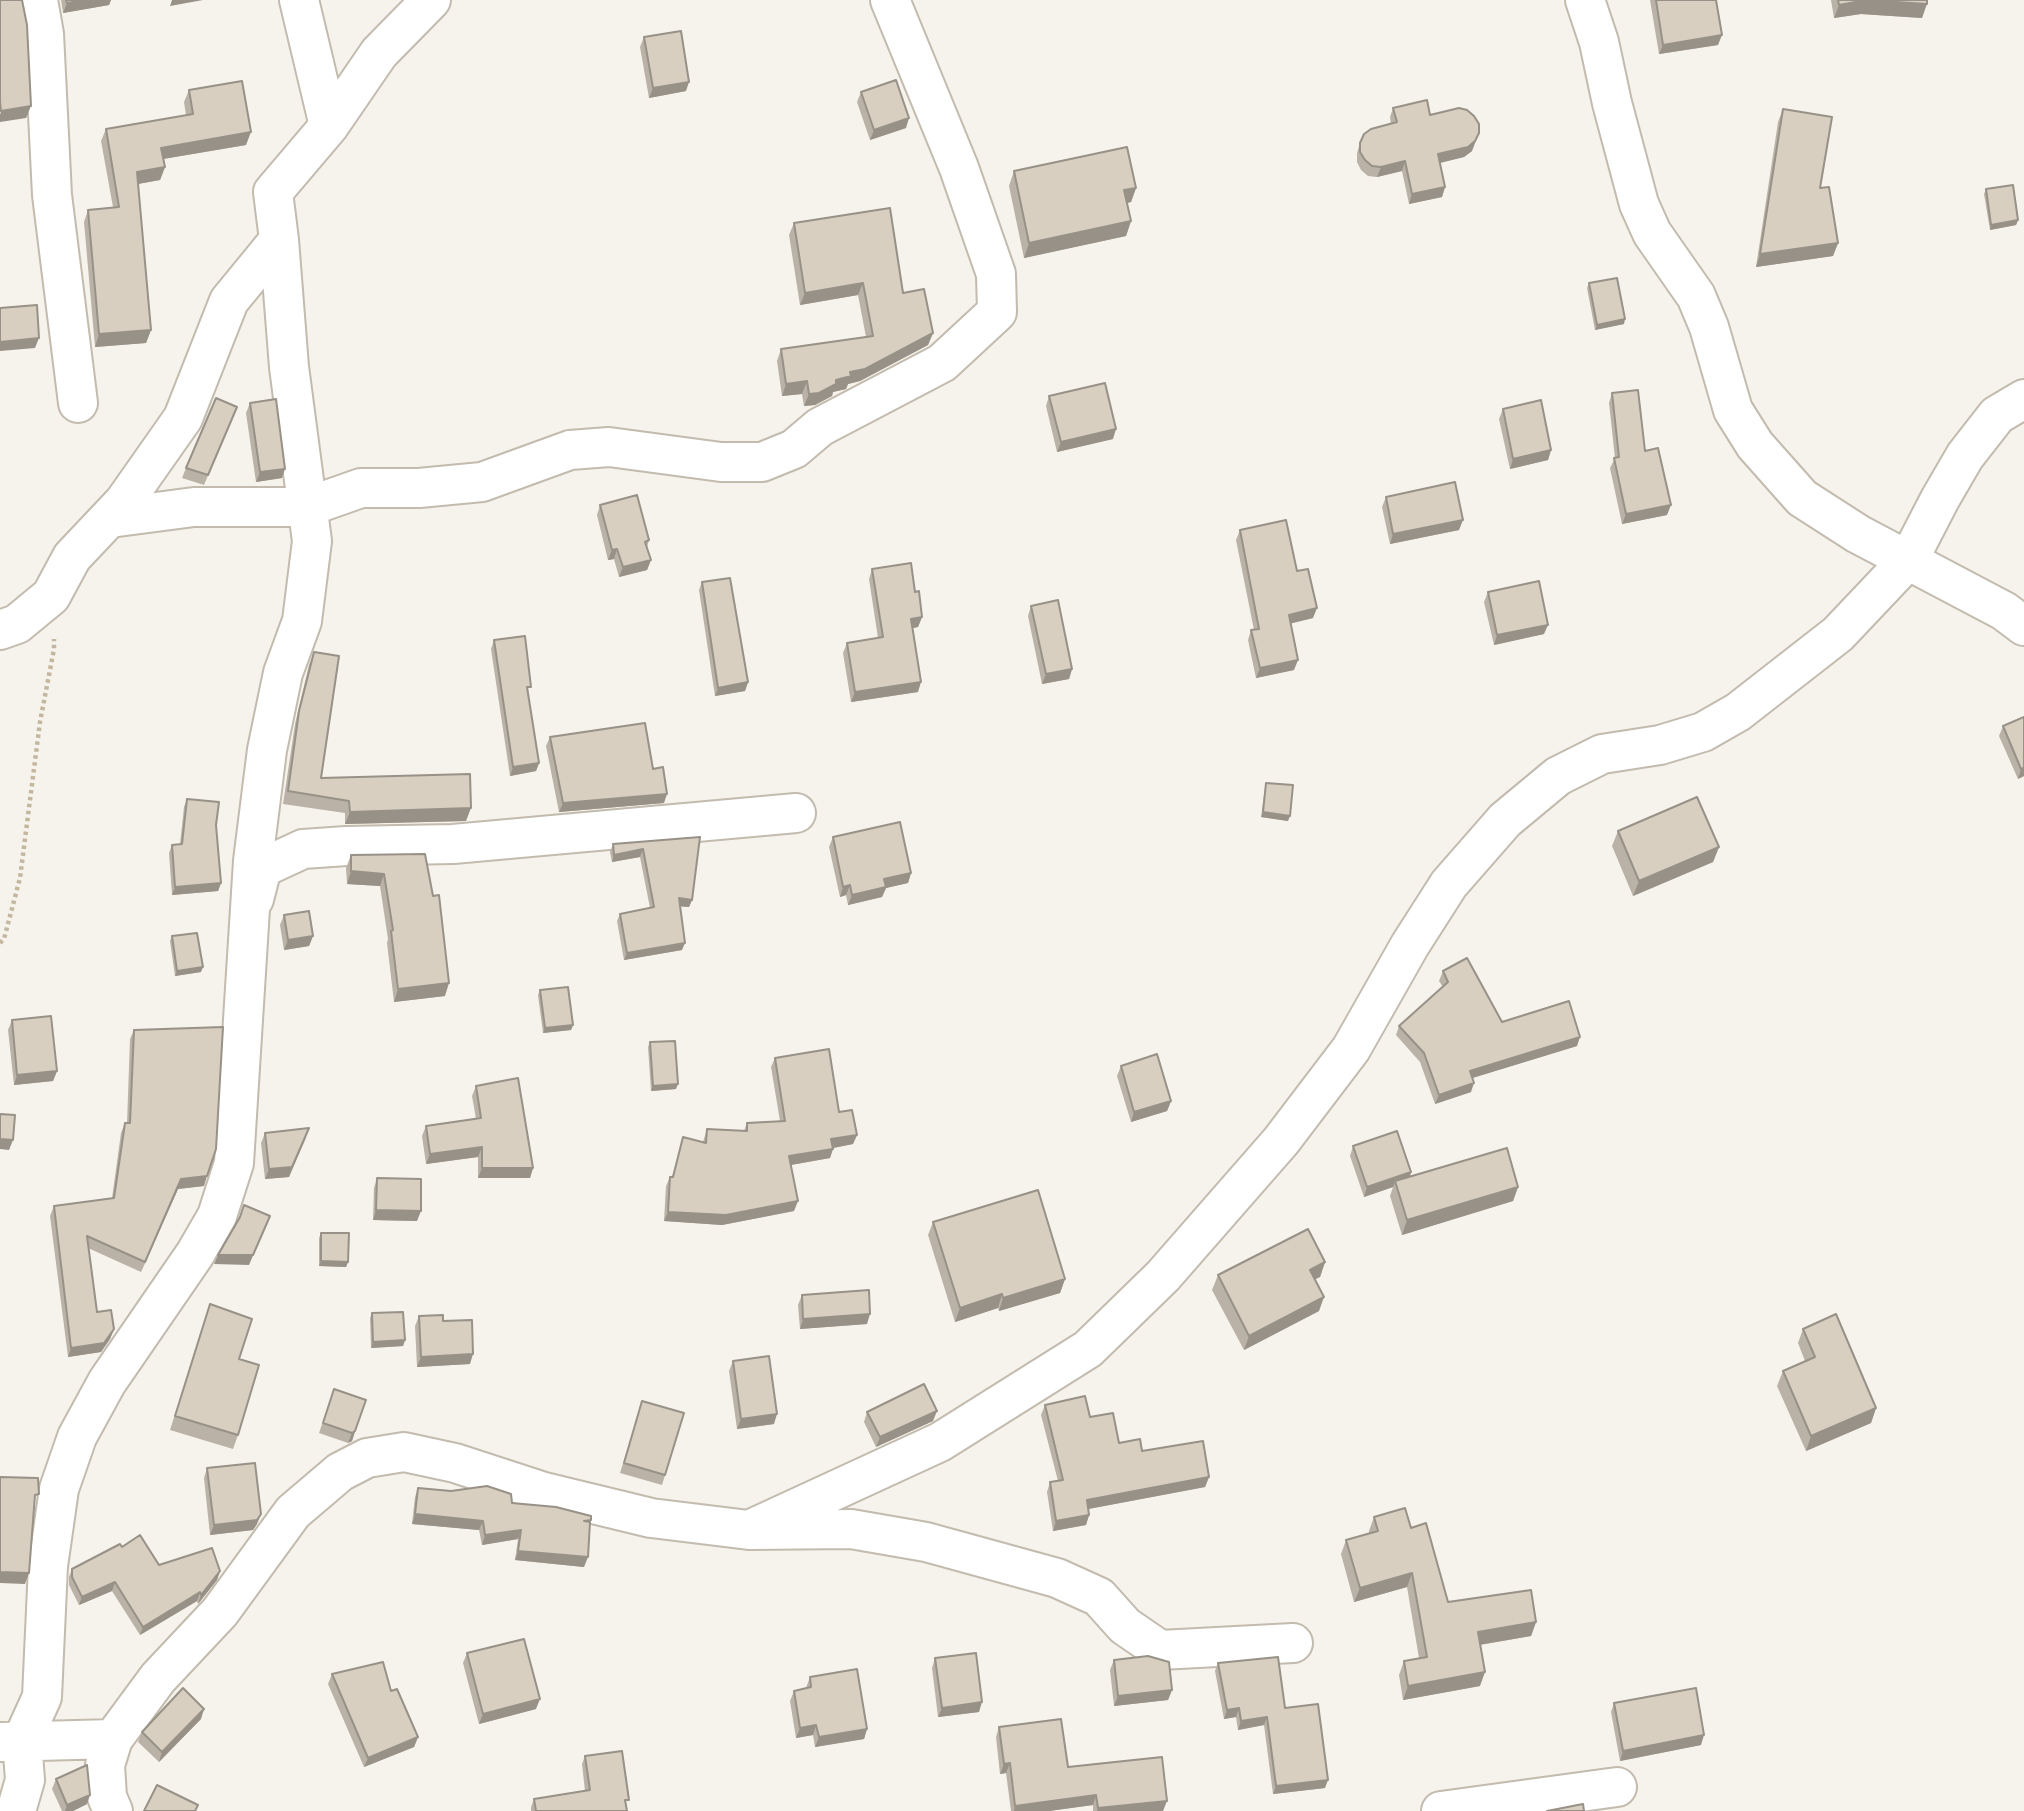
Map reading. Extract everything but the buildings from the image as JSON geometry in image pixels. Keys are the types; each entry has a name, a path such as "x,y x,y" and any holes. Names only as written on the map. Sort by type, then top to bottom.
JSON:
{"street":[{"path":"38,0 44,34 52,195 78,403"},
{"path":"299,0 329,126"},
{"path":"11,1742 42,1698 48,1566 59,1489 77,1437 107,1382 217,1216 234,1163 253,861 267,750 283,673 302,621 312,541 289,367 273,192 329,126 379,53 431,0"},
{"path":"110,518 194,507 307,507 361,488 419,488 482,482 570,450 609,447 721,462 762,462 793,449 820,427 942,363 997,312 996,274 959,168 890,0"},
{"path":"1586,0 1639,204 1652,233 1696,296 1709,327 1733,411 1755,445 1802,498 1858,534 2004,611 2024,626"},
{"path":"0,630 17,624 51,596 72,557 124,502 183,418 229,301 279,240"},
{"path":"749,1530 940,1442 1088,1349 1163,1276 1281,1141 1352,1049 1410,946 1449,884 1505,820 1559,776 1602,754 1660,745 1703,732 1738,712 1838,634 1909,559 1965,456 1997,415 2024,399"},
{"path":"252,907 262,868 303,849 453,845 796,813"},
{"path":"113,1811 107,1797 105,1765 113,1739 158,1678 220,1612 293,1512 340,1472 367,1458 404,1452 455,1463 544,1492 652,1518 749,1530 851,1529 926,1542 1057,1578 1099,1597 1125,1626 1160,1650 1293,1643"},
{"path":"11,1742 113,1739"},
{"path":"11,1742 25,1780 16,1811"},
{"path":"1441,1811 1616,1787"}],"path":[{"path":"0,943 4,939 20,878 34,758 54,649 51,596"}]}
